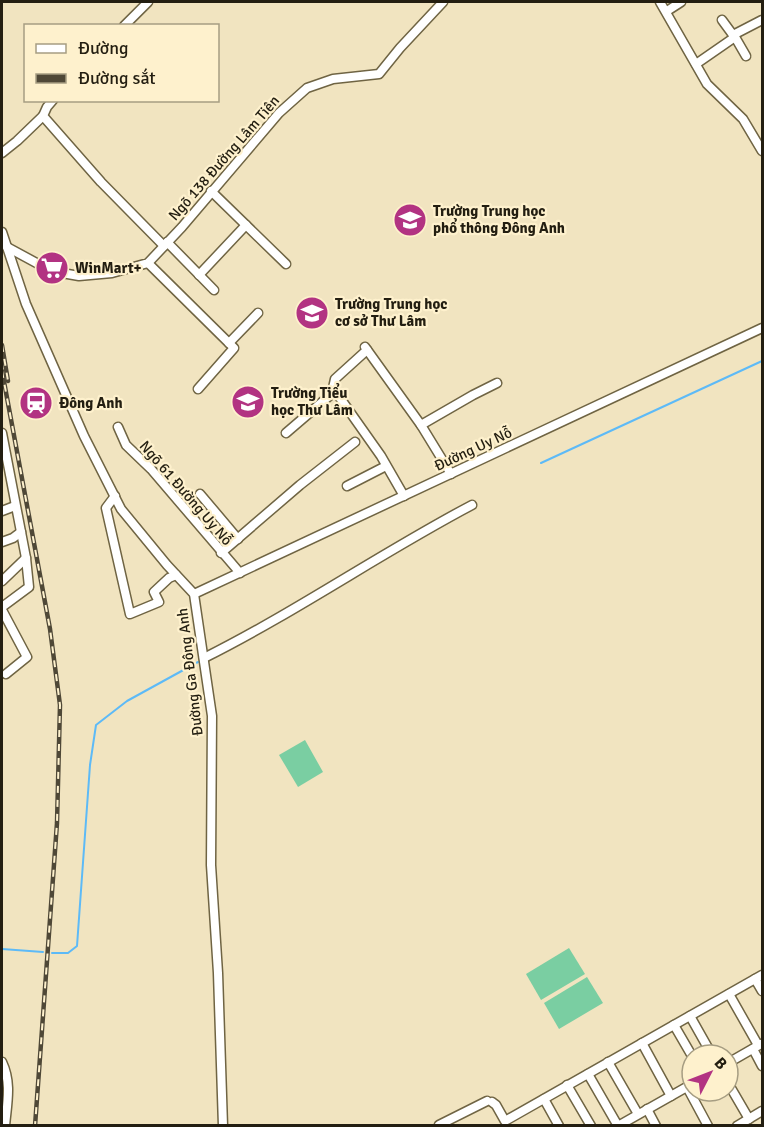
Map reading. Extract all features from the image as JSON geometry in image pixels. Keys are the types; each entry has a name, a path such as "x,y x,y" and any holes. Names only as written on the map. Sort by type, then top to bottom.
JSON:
{"street":[{"path":"126,24 148,2"},
{"name":"Ngõ 138 Đường Lâm Tiên","path":"148,263 279,112 307,88 333,79 379,74 443,2"},
{"path":"660,2 667,10 707,84 743,119 762,152"},
{"path":"667,10 681,2"},
{"path":"722,20 746,56"},
{"path":"696,64 734,36 762,20"},
{"path":"2,153 43,116 51,102"},
{"path":"43,116 101,182 214,290"},
{"path":"211,191 286,264"},
{"path":"199,275 246,225"},
{"name":"Đường Ga Đông Anh","path":"2,232 26,304 84,436 121,509 194,594 212,716 211,865 218,973 223,1125"},
{"path":"7,247 42,266 79,276 112,273 148,263 234,348 198,389"},
{"path":"229,343 258,313"},
{"name":"Đường Uy Nỗ","path":"194,594 762,328"},
{"path":"404,496 386,465 333,388 335,379 366,349 421,425 451,474"},
{"path":"421,425 496,383"},
{"path":"286,433 335,391"},
{"name":"Ngõ 61 Đường Uy Nỗ","path":"118,427 126,446 151,469 240,573"},
{"path":"2,433 26,558 29,587 2,609 27,657 6,674"},
{"path":"221,553 300,485 355,442"},
{"path":"347,486 386,465"},
{"path":"200,495 238,539"},
{"path":"115,496 106,508 130,615 159,602 154,592 169,578 176,575"},
{"path":"204,658 472,505"},
{"path":"2,512 15,506"},
{"path":"2,542 21,532"},
{"path":"2,580 26,558"},
{"path":"439,1125 490,1101 496,1105 505,1121 510,1122 567,1085 759,977 762,991"},
{"path":"729,994 758,1046 762,1066"},
{"path":"690,1016 705,1043"},
{"path":"674,1025 684,1043"},
{"path":"642,1043 671,1096"},
{"path":"740,1056 758,1046"},
{"path":"2,1062 9,1084 6,1125"},
{"path":"608,1062 638,1114"},
{"path":"588,1074 618,1125 680,1090"},
{"path":"567,1085 591,1125"},
{"path":"544,1099 559,1125"},
{"path":"698,1103 708,1125"},
{"path":"740,1103 749,1119"},
{"path":"647,1109 656,1125"},
{"path":"737,1125 762,1111"}],"green space":[{"path":"305,740 323,772 298,787 279,755"},
{"path":"569,948 585,974 541,1000 526,974"},
{"path":"587,977 603,1003 559,1029 544,1003"}],"waterway":[{"path":"541,463 762,361"},
{"path":"52,953 68,953 77,946 90,765 96,725 127,701 198,662"},
{"path":"2,949 43,952"}],"railway":[{"path":"2,345 8,381"},
{"path":"2,371 50,629 60,705 57,823 35,1126"}],"place":[{"name":"Trường Trung học phổ thông Đông Anh","path":"410,220"},
{"name":"WinMart+","path":"52,268"},
{"name":"Trường Trung học cơ sở Thư Lâm","path":"312,313"},
{"name":"Trường Tiểu học Thư Lâm","path":"248,402"},
{"name":"Đông Anh","path":"36,403"}]}
